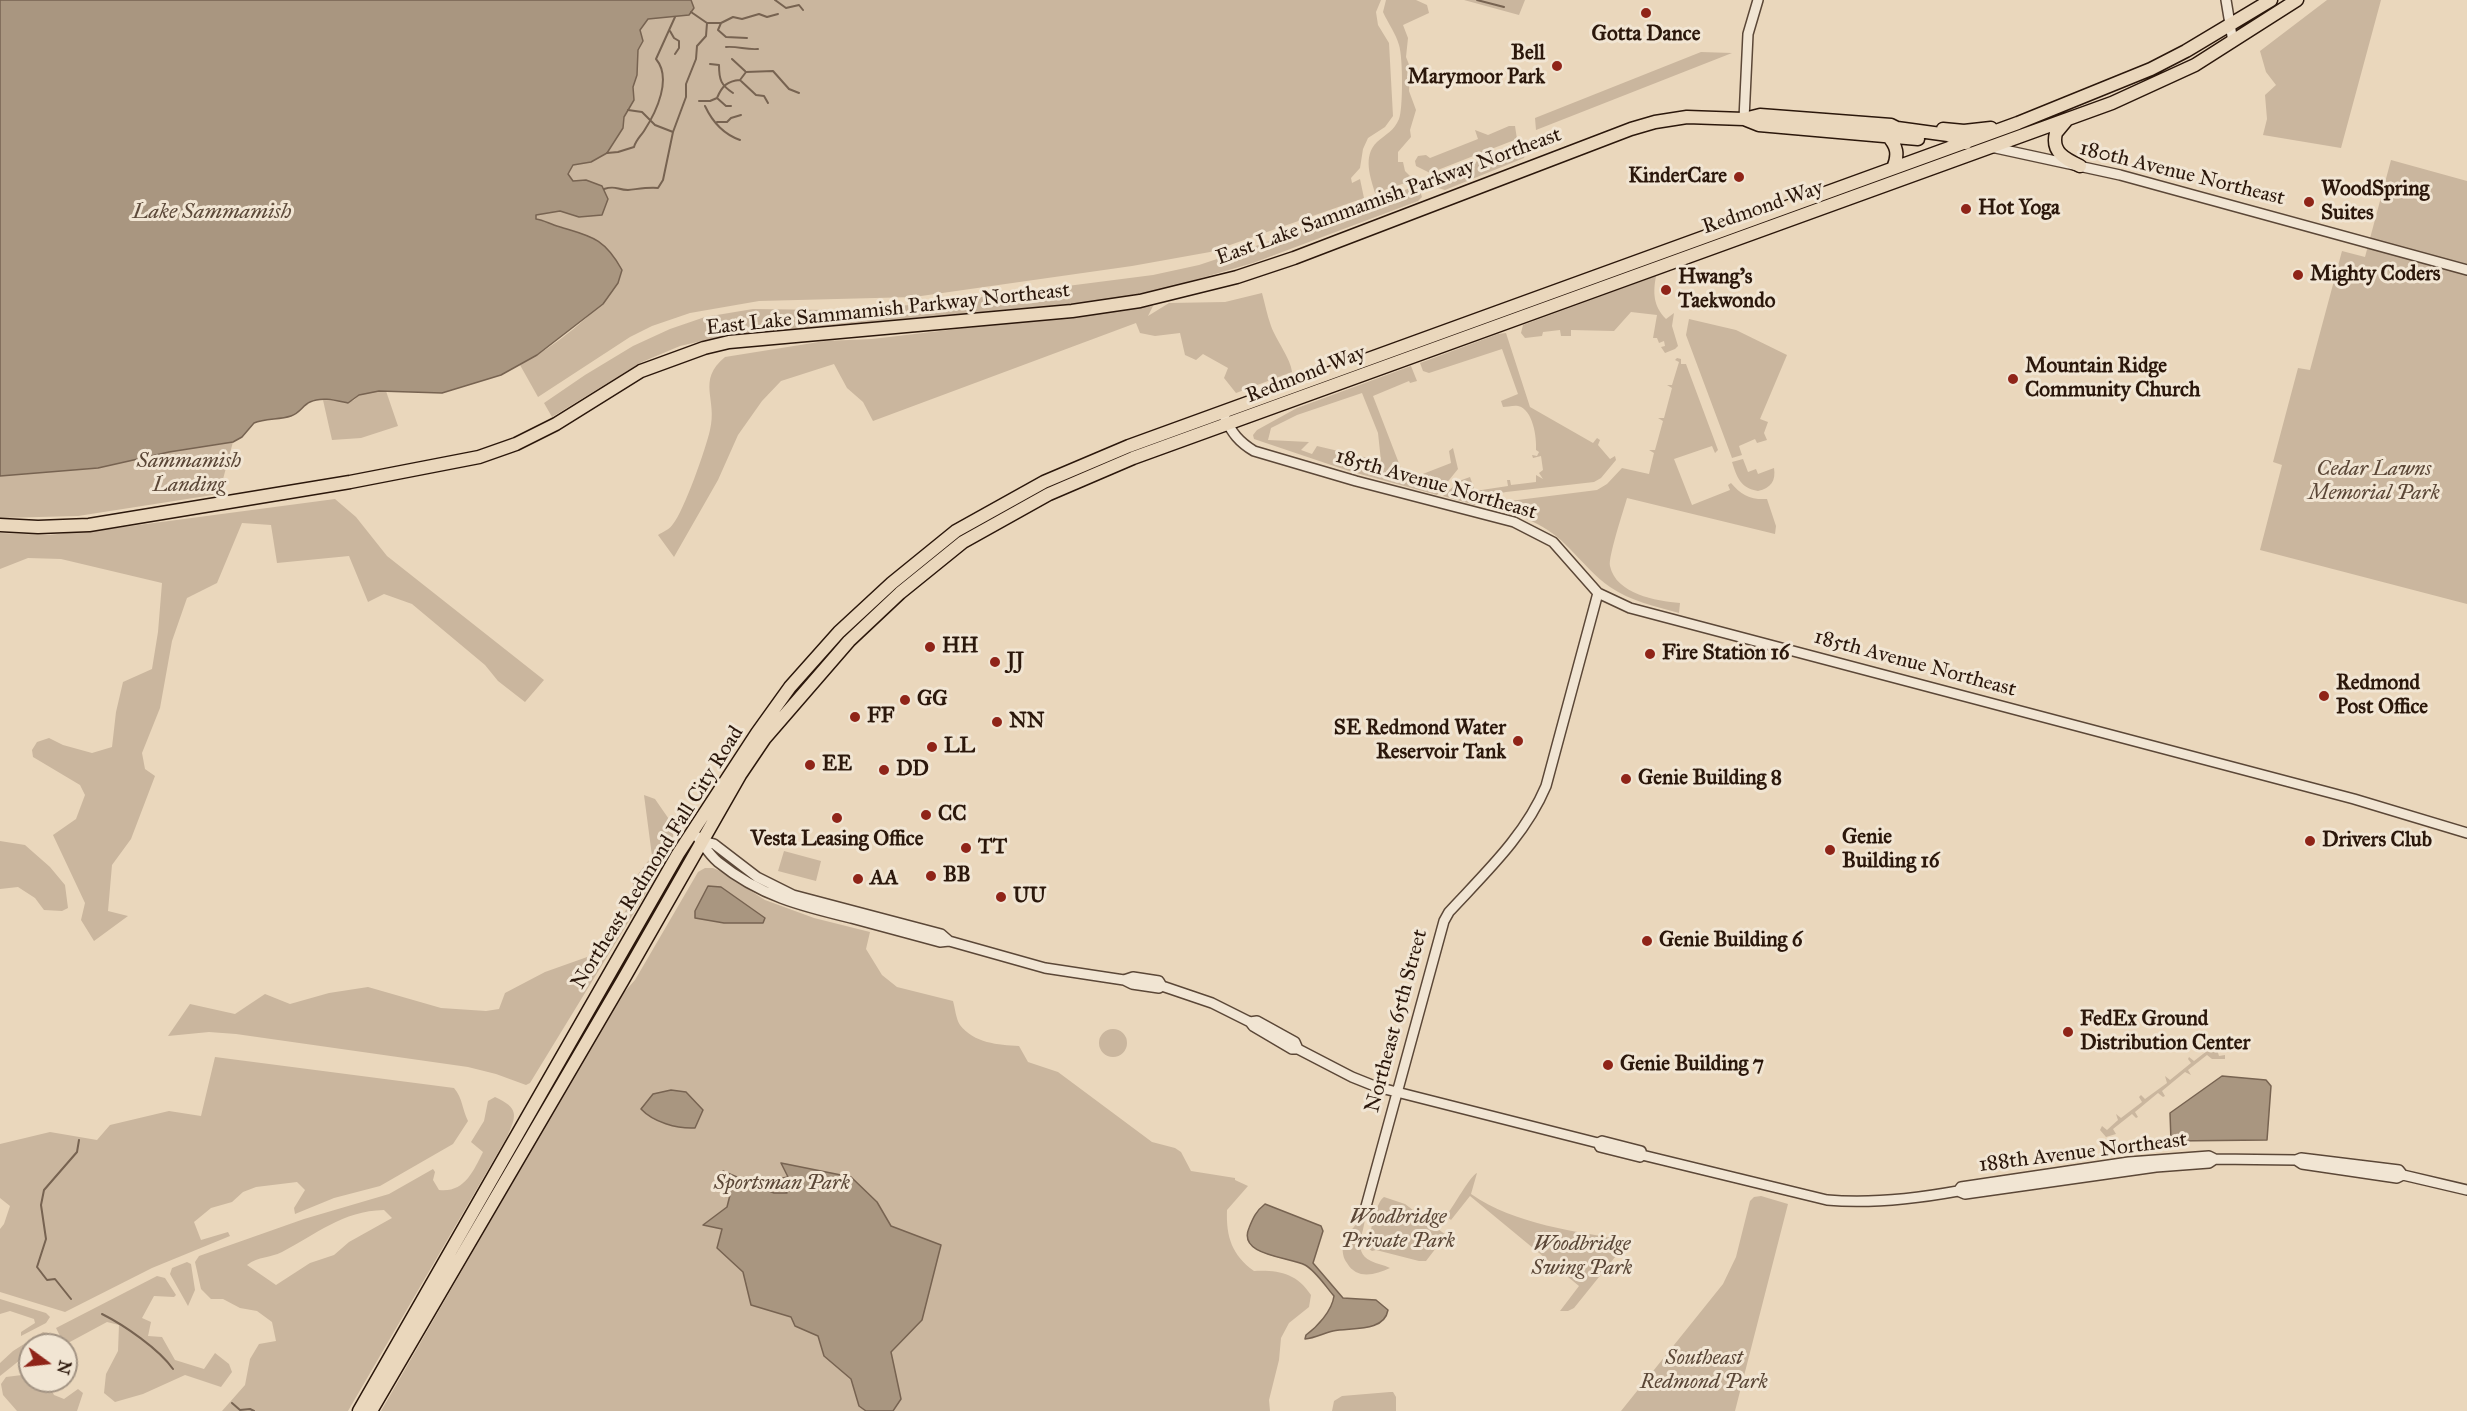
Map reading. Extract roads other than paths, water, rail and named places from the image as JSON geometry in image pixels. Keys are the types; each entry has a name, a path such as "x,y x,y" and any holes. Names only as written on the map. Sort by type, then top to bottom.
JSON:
{"main road":[{"name":"Redmond Way","path":"1226,419 2007,127 2151,69 2271,0"},
{"name":"Redmond Way","path":"1226,419 2072,118 2157,84 2233,42 2297,0"},
{"name":"East Lake Sammamish Parkway Northeast","path":"0,525 38,527 89,525 350,482 479,457 516,444 556,424 642,371 704,348 729,342 1072,311 1162,296 1237,277 1296,257 1631,129 1655,122 1687,117 1744,119 1759,125 1889,130 1991,147"},
{"path":"2072,118 2058,129 2054,142 2061,155 2080,166"},
{"path":"1893,168 1897,152 1889,130 1964,131 1983,130 1999,125 2007,127"},
{"path":"1778,223 1792,211 1810,204 1824,194"},
{"name":"Northeast Redmond Fall City Road","path":"359,1411 629,936 692,831 790,687 839,632 892,583 956,531 1044,482 1129,446 1226,419"},
{"name":"Northeast Redmond Fall City Road","path":"371,1411 740,776 765,738 800,695 849,641 900,593 963,542 1001,519 1060,489 1226,419"}],"street":[{"path":"1744,119 1748,34 1758,0"},
{"path":"2226,0 2233,42"},
{"name":"180th Avenue Northeast","path":"1991,147 2143,181 2467,270"},
{"name":"185th Avenue Northeast","path":"1226,419 1232,433 1242,444 1254,451 1356,481 1514,522 1534,531 1553,542 1598,593 1612,602 2354,799 2467,833"},
{"name":"Northeast 65th Street","path":"1365,1210 1444,921 1449,912 1526,826 1537,808 1546,786 1598,593"},
{"name":"188th Avenue Northeast","path":"692,831 703,841 714,844 757,877 787,893 814,903 941,934 949,941 1045,968 1124,980 1132,984 1159,988 1162,986 1212,1003 1250,1022 1292,1049 1298,1049 1352,1077 1396,1092 1598,1143 1600,1147 1827,1200 1856,1203 1881,1202 1958,1191 1965,1194 2156,1167 2208,1163 2215,1159 2296,1161 2301,1164 2397,1178 2403,1175 2467,1190"}],"water":[{"name":"Lake Sammamish","path":"0,0 691,0 694,8 689,15 648,19 640,30 643,41 638,50 637,75 633,87 634,100 624,117 623,128 607,153 591,162 573,165 568,174 573,181 586,180 602,186 608,199 602,215 579,217 560,211 536,215 536,219 594,238 615,258 622,270 618,283 603,304 537,355 501,375 442,393 379,391 359,395 348,403 315,400 291,416 254,423 242,437 233,442 169,452 98,468 0,476"},
{"path":"708,886 721,887 765,918 763,923 724,923 695,918 695,911"},
{"path":"2222,1076 2266,1080 2271,1086 2267,1140 2171,1141 2170,1113"},
{"path":"671,1090 686,1092 703,1110 695,1128 666,1124 652,1118 641,1109 653,1094"},
{"path":"781,1163 851,1177 877,1202 891,1226 941,1245 922,1320 891,1352 901,1399 893,1411 866,1411 859,1406 851,1379 824,1356 818,1336 795,1326 791,1317 751,1305 743,1272 717,1248 722,1229 703,1225 727,1207 730,1195 723,1171 774,1193 787,1193 777,1179 788,1177"},
{"path":"1265,1204 1321,1226 1323,1231 1313,1263 1343,1298 1376,1300 1388,1310 1385,1317 1373,1326 1333,1331 1305,1339 1306,1335 1327,1313 1334,1296 1317,1275 1305,1265 1267,1254 1257,1250 1251,1244 1247,1237 1249,1228 1259,1209"}],"waterway":[{"path":"775,0 786,8 799,5 803,10"},
{"path":"1477,0 1504,7"},
{"path":"604,189 658,188 663,180 673,132 686,97 686,84 696,59 697,46 706,36 707,23 691,12"},
{"path":"707,23 721,23 733,17 742,19 759,14 767,17 778,14"},
{"path":"607,153 634,147 654,114 663,85 661,67 656,59 675,17"},
{"path":"721,23 718,30 726,37 747,38"},
{"path":"670,31 679,41 679,48 675,54"},
{"path":"726,47 758,49"},
{"path":"732,59 745,71"},
{"path":"710,64 719,65 721,82 733,93"},
{"path":"699,101 710,101 717,98 726,85 740,80 746,72 773,71 789,89 799,93"},
{"path":"741,81 756,95 764,96 768,103"},
{"path":"717,98 726,106 731,106"},
{"path":"705,106 719,126 740,140"},
{"path":"628,110 642,112 655,125 673,132"},
{"path":"717,122 727,122 741,115"},
{"path":"71,1299 55,1279 47,1280 37,1267 46,1239 41,1205 44,1190 77,1152 79,1140"},
{"path":"102,1314 140,1338 173,1369"},
{"path":"232,1403 240,1410 254,1411"}],"place":[{"name":"Gotta Dance","path":"1646,13"},
{"name":"Bell Marymoor Park","path":"1557,66"},
{"name":"KinderCare","path":"1739,177"},
{"name":"WoodSpring Suites","path":"2309,202"},
{"name":"Hot Yoga","path":"1966,209"},
{"name":"Mighty Coders","path":"2298,275"},
{"name":"Hwang's Taekwondo","path":"1666,290"},
{"name":"Mountain Ridge Community Church","path":"2013,379"},
{"name":"HH","path":"930,647"},
{"name":"Fire Station 16","path":"1650,654"},
{"name":"JJ","path":"995,662"},
{"name":"Redmond Post Office","path":"2324,696"},
{"name":"GG","path":"905,700"},
{"name":"FF","path":"855,717"},
{"name":"NN","path":"997,722"},
{"name":"SE Redmond Water Reservoir Tank","path":"1518,741"},
{"name":"LL","path":"932,747"},
{"name":"EE","path":"810,765"},
{"name":"DD","path":"884,770"},
{"name":"Genie Building 8","path":"1626,779"},
{"name":"CC","path":"926,815"},
{"name":"Vesta Leasing Office","path":"837,818"},
{"name":"Drivers Club","path":"2310,841"},
{"name":"TT","path":"966,848"},
{"name":"Genie Building 16","path":"1830,850"},
{"name":"BB","path":"931,876"},
{"name":"AA","path":"858,879"},
{"name":"UU","path":"1001,897"},
{"name":"Genie Building 6","path":"1647,941"},
{"name":"FedEx Ground Distribution Center","path":"2068,1032"},
{"name":"Genie Building 7","path":"1608,1065"}],"park label":[{"name":"Sammamish Landing","path":"189,474"},
{"name":"Cedar Lawns Memorial Park","path":"2374,482"},
{"name":"Sportsman Park","path":"782,1184"},
{"name":"Woodbridge Private Park","path":"1398,1230"},
{"name":"Woodbridge Swing Park","path":"1582,1257"},
{"name":"Southeast Redmond Park","path":"1704,1371"}]}
